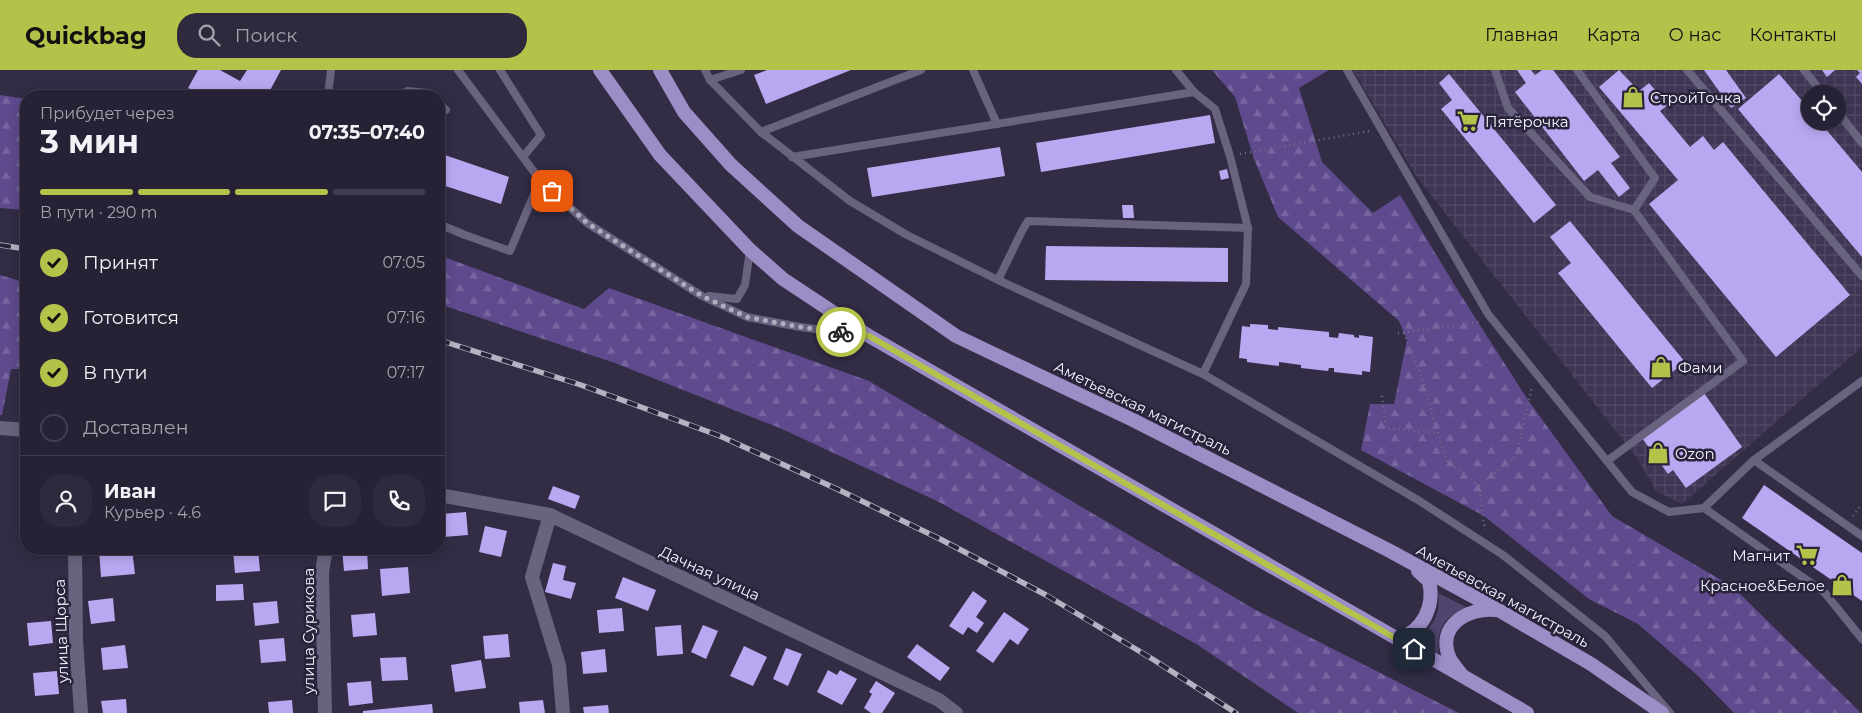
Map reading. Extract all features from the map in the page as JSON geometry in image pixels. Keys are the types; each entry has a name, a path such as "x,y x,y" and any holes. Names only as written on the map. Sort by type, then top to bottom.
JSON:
{"main road":[{"path":"600,70 660,155 750,250 783,279 869,336 1526,713"},
{"name":"Аметьевская магистраль","path":"660,70 684,112 731,165 798,226 956,336 1133,420 1408,561 1500,611 1591,664 1662,713"},
{"path":"1397,639 1412,633 1418,627 1425,617 1430,604 1429,581 1408,561"},
{"path":"1466,679 1450,659 1447,646 1451,625 1457,620 1477,611 1487,609 1500,611"}],"street":[{"path":"0,428 20,430"},
{"name":"Дачная улица","path":"445,496 550,515 939,700 956,713"},
{"path":"550,515 532,577 559,664 563,713"},
{"name":"улица Щорса","path":"75,555 76,640 81,713"},
{"name":"улица Сурикова","path":"325,555 322,572 325,713"}],"lane":[{"path":"329,90 331,70"},
{"path":"458,70 540,180 587,223 702,296 747,317 800,327 869,336"},
{"path":"500,70 541,135 523,157"},
{"path":"705,70 710,80 761,132 850,201 906,235 998,280 1203,374 1418,500 1503,555 1605,636 1670,713"},
{"path":"710,80 741,70"},
{"path":"761,132 921,70"},
{"path":"973,70 997,124"},
{"path":"1176,70 1194,92 1215,109 1230,156 1248,228 1246,284 1203,374"},
{"path":"1347,70 1494,320 1632,492 1669,512 1704,508 1754,460 1862,381"},
{"path":"1495,70 1508,108 1590,197 1634,210 1743,361 1607,461"},
{"path":"1577,70 1655,178 1634,210"},
{"path":"1687,70 1862,276"},
{"path":"1804,70 1816,85"},
{"path":"792,156 1194,92"},
{"path":"1846,122 1862,143"},
{"path":"445,227 510,251 540,180"},
{"path":"998,280 1028,221 1248,228"},
{"path":"702,296 738,299 745,285 750,250"},
{"path":"1754,460 1862,536"},
{"path":"1704,508 1825,593 1862,639"}],"path":[{"path":"1230,156 1381,129"},
{"path":"1398,333 1494,320"},
{"path":"1404,333 1421,376 1446,460 1479,486 1485,532"},
{"path":"1479,486 1516,456 1535,372"},
{"path":"1382,396 1386,428 1438,432"},
{"path":"1846,525 1862,504"}],"shaded area":[{"path":"1353,70 1862,70 1862,347 1682,504 1656,491 1637,458 1416,176"},
{"path":"1438,593 1468,608 1459,611 1443,624 1439,637 1439,653 1415,639 1427,631 1437,614"}],"green space":[{"path":"1212,70 1329,70 1299,88 1322,162 1373,213 1400,195 1460,294 1528,400 1612,516 1733,587 1861,713 1734,713 1697,675 1638,624 1589,599 1484,516 1361,450 1370,404 1394,404 1407,340 1399,321 1278,217 1254,159 1235,97"},
{"path":"0,95 20,98 20,210 0,208"},
{"path":"445,257 584,309 609,288 869,381 1254,609 1459,713 1298,713 1198,645 937,501 782,429 615,363 445,306"},
{"path":"0,275 20,281 20,369 11,369 2,415 0,415"}],"building":[{"path":"198,70 220,70 240,81 247,70 281,70 270,90 192,90 188,88"},
{"path":"767,70 851,70 766,104 754,75"},
{"path":"1517,70 1531,70 1535,75 1542,70 1553,70 1620,157 1611,163 1630,188 1619,197 1598,170 1584,181 1515,92 1526,83"},
{"path":"1619,70 1639,91 1649,83 1668,105 1660,111 1690,147 1703,136 1714,150 1723,142 1850,295 1776,357 1649,204 1678,180 1599,87"},
{"path":"1704,70 1726,70 1746,98 1731,108"},
{"path":"1822,70 1835,70 1827,77"},
{"path":"1857,70 1862,70 1862,84 1856,77 1860,73"},
{"path":"1449,74 1556,205 1534,223 1441,109 1452,100 1439,83"},
{"path":"1779,74 1801,100 1801,130 1827,130 1862,172 1862,257 1738,109"},
{"path":"1210,115 1215,143 1041,172 1036,143"},
{"path":"1000,147 1005,176 872,197 867,168"},
{"path":"445,155 509,177 501,204 445,186"},
{"path":"1227,169 1229,178 1221,180 1219,171"},
{"path":"1122,205 1133,205 1134,218 1123,218"},
{"path":"1570,221 1685,362 1652,388 1558,273 1571,263 1550,237"},
{"path":"1046,246 1228,248 1228,282 1045,280"},
{"path":"1250,324 1268,325 1268,329 1278,330 1278,327 1329,332 1329,337 1338,338 1339,333 1354,335 1354,337 1359,338 1359,335 1373,337 1370,372 1362,371 1362,375 1334,372 1334,368 1329,368 1328,371 1301,368 1301,365 1279,362 1279,366 1247,362 1247,359 1239,358 1242,326 1250,327"},
{"path":"1704,393 1742,447 1686,488 1673,470 1668,474 1642,438"},
{"path":"1764,485 1862,553 1862,601 1742,518"},
{"path":"553,486 580,496 575,509 548,499"},
{"path":"466,512 468,535 445,537 445,514"},
{"path":"485,526 507,531 501,557 479,552"},
{"path":"99,555 133,555 135,574 101,577"},
{"path":"233,555 259,555 260,571 235,573"},
{"path":"343,555 367,555 368,569 344,571"},
{"path":"553,563 566,566 563,580 576,583 571,599 545,592"},
{"path":"408,567 410,593 382,596 380,569"},
{"path":"623,577 656,590 648,611 615,598"},
{"path":"243,584 244,600 216,601 216,585"},
{"path":"973,591 987,601 976,617 984,623 977,633 968,627 963,635 949,626"},
{"path":"113,598 115,621 91,624 88,601"},
{"path":"277,601 279,623 255,626 253,603"},
{"path":"622,608 624,631 599,633 597,610"},
{"path":"1004,612 1029,629 1018,645 1010,639 993,663 976,651"},
{"path":"375,613 377,635 353,637 351,615"},
{"path":"51,621 53,643 29,646 27,623"},
{"path":"681,625 683,654 657,656 655,627"},
{"path":"703,625 718,631 706,659 691,652"},
{"path":"508,634 510,657 485,659 483,636"},
{"path":"284,638 286,661 261,663 259,640"},
{"path":"917,644 950,668 940,681 907,657"},
{"path":"125,645 128,668 103,670 101,648"},
{"path":"744,646 767,657 753,686 730,676"},
{"path":"786,648 802,654 788,686 773,679"},
{"path":"605,649 607,672 583,674 581,652"},
{"path":"406,657 408,680 382,681 380,658"},
{"path":"481,660 486,688 455,692 451,665"},
{"path":"828,670 837,675 840,670 857,679 842,705 817,692"},
{"path":"57,671 59,694 35,696 33,673"},
{"path":"371,681 373,703 349,706 347,683"},
{"path":"876,681 895,693 882,713 871,713 864,708 872,694 869,692"},
{"path":"126,699 127,713 103,713 101,701"},
{"path":"292,700 293,713 269,713 268,702"},
{"path":"543,700 545,713 520,713 519,702"},
{"path":"432,704 433,713 363,713 363,711"},
{"path":"608,705 609,713 584,713 583,707"}],"railway":[{"path":"0,245 20,248"},
{"path":"445,342 581,385 720,436 837,489 940,539 1046,595 1154,660 1236,713"}],"way so far":[{"path":"552,191 587,223 702,296 747,317 800,327 841,332"}],"place":[{"name":"СтройТочка","path":"1633,97"},
{"name":"Пятёрочка","path":"1468,121"},
{"name":"Фами","path":"1661,367"},
{"name":"Ozon","path":"1658,453"},
{"name":"Магнит","path":"1807,555"},
{"name":"Красное&Белое","path":"1842,585"}],"route":[{"path":"841,332 869,336 1414,649"}]}
